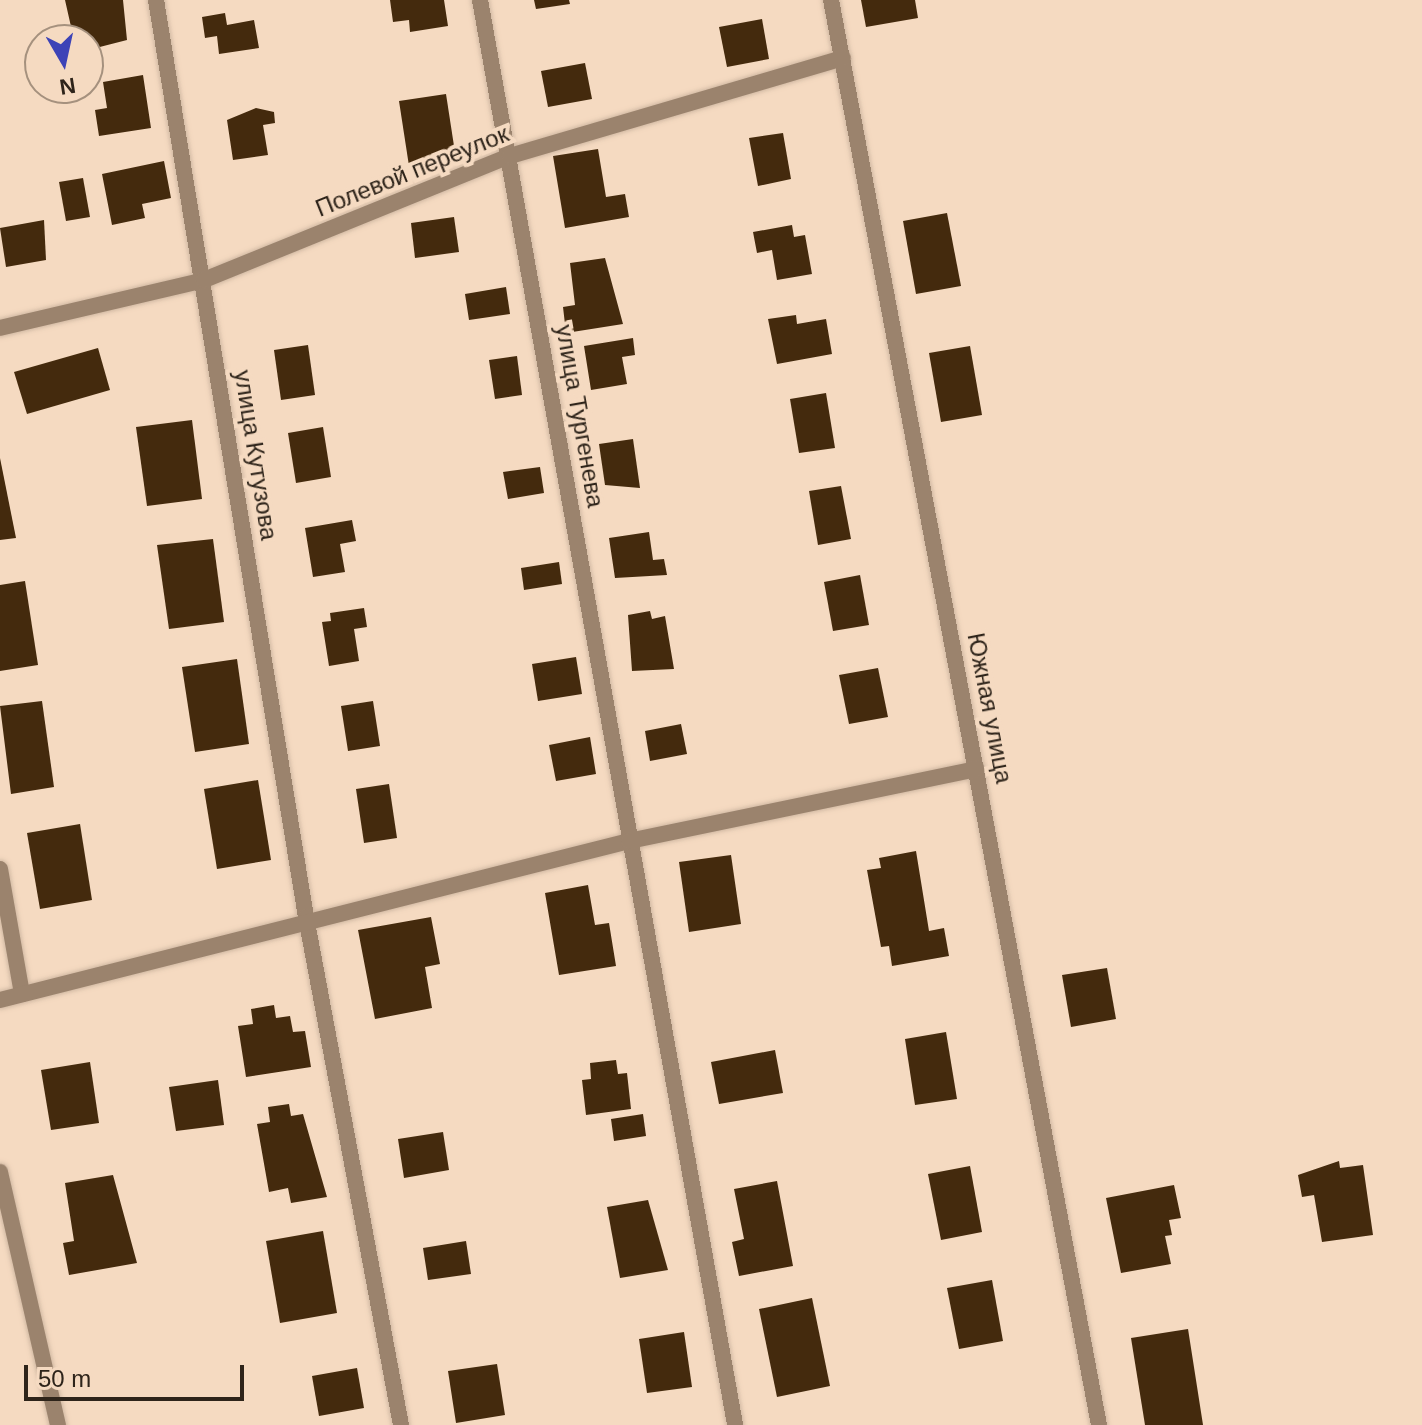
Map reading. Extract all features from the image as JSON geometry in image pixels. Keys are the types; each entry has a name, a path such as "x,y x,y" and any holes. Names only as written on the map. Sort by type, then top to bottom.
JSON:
{"street":[{"name":"улица Кутузова","path":"156,0 306,917 401,1425"},
{"name":"улица Тургенева","path":"480,0 735,1425"},
{"name":"Южная улица","path":"831,0 1099,1425"},
{"name":"Полевой переулок","path":"0,328 204,280 510,156 843,58"},
{"path":"0,1000 306,917 629,841 977,769"},
{"path":"0,869 22,994"},
{"path":"0,1172 58,1425"}],"building":[{"path":"65,0 123,0 127,40 104,46 104,24 70,24"},
{"path":"390,0 444,0 448,26 410,32 409,20 393,22"},
{"path":"534,0 569,0 570,4 536,9"},
{"path":"861,0 915,0 918,18 866,27"},
{"path":"225,13 227,25 254,20 259,48 219,54 217,36 205,38 202,17"},
{"path":"762,19 769,59 727,67 719,27"},
{"path":"585,63 592,99 548,107 541,71"},
{"path":"143,75 151,128 99,136 95,110 107,108 104,82"},
{"path":"446,94 456,159 409,166 399,101"},
{"path":"256,108 274,112 275,123 263,125 268,155 233,160 227,120"},
{"path":"783,133 791,179 758,186 749,138"},
{"path":"598,149 606,197 625,194 629,217 565,228 553,156"},
{"path":"164,161 171,198 142,204 145,218 112,225 102,174"},
{"path":"83,178 90,217 66,221 59,182"},
{"path":"947,213 961,286 916,294 903,221"},
{"path":"454,217 459,252 415,258 411,223"},
{"path":"44,220 46,260 6,267 0,228"},
{"path":"792,225 794,237 805,235 812,274 777,280 772,250 757,253 753,232"},
{"path":"605,258 623,324 566,333 563,307 575,305 570,263"},
{"path":"506,287 510,314 469,320 465,294"},
{"path":"796,315 797,324 826,319 832,354 777,364 768,319"},
{"path":"633,338 635,355 622,357 627,384 591,390 584,346"},
{"path":"308,345 315,395 281,400 274,350"},
{"path":"970,346 982,415 941,422 929,353"},
{"path":"98,348 110,390 27,414 14,372"},
{"path":"517,356 522,395 495,399 489,360"},
{"path":"826,393 835,448 799,453 790,399"},
{"path":"192,420 202,499 147,506 136,427"},
{"path":"323,427 331,477 296,483 288,433"},
{"path":"633,439 640,488 605,485 599,444"},
{"path":"0,458 16,538 0,540"},
{"path":"540,467 544,493 508,499 503,472"},
{"path":"841,486 851,539 818,545 809,491"},
{"path":"352,520 356,541 340,544 345,572 313,577 305,528"},
{"path":"649,532 653,560 664,559 667,575 615,578 609,538"},
{"path":"213,539 224,622 169,629 157,545"},
{"path":"559,562 562,584 524,590 521,568"},
{"path":"860,575 869,625 833,631 824,582"},
{"path":"25,581 38,665 0,671 0,585"},
{"path":"364,608 367,627 354,629 359,661 329,666 322,622 331,621 330,613"},
{"path":"650,611 652,619 665,616 674,669 632,671 628,615"},
{"path":"576,657 582,694 538,701 532,664"},
{"path":"237,659 249,744 195,752 182,667"},
{"path":"878,668 888,717 849,724 839,675"},
{"path":"42,701 54,787 11,794 0,706"},
{"path":"373,701 380,746 348,751 341,706"},
{"path":"681,724 687,754 650,761 645,731"},
{"path":"590,737 596,774 556,781 549,745"},
{"path":"258,780 271,860 217,869 204,789"},
{"path":"389,784 397,838 364,843 356,789"},
{"path":"80,824 92,900 40,909 27,833"},
{"path":"916,851 929,931 944,928 949,956 892,966 889,946 881,947 867,870 881,868 879,858"},
{"path":"731,855 741,924 689,932 679,862"},
{"path":"588,885 595,925 609,923 616,966 559,975 545,893"},
{"path":"431,917 440,964 425,967 432,1008 375,1019 358,930"},
{"path":"1107,968 1116,1019 1071,1027 1062,975"},
{"path":"274,1005 276,1018 290,1016 293,1032 305,1031 311,1067 246,1077 238,1026 253,1024 251,1009"},
{"path":"946,1032 957,1099 915,1105 905,1039"},
{"path":"775,1050 783,1093 719,1104 711,1062"},
{"path":"616,1060 618,1074 627,1073 631,1109 586,1115 582,1080 591,1079 590,1063"},
{"path":"90,1062 99,1123 51,1130 41,1070"},
{"path":"218,1080 224,1125 176,1131 169,1087"},
{"path":"289,1104 291,1116 303,1114 327,1197 291,1203 288,1188 269,1192 257,1124 270,1122 268,1107"},
{"path":"643,1114 646,1136 614,1141 611,1119"},
{"path":"443,1132 449,1170 404,1178 398,1139"},
{"path":"1339,1161 1340,1168 1363,1165 1373,1235 1322,1242 1314,1195 1302,1197 1298,1175"},
{"path":"970,1166 982,1232 941,1240 928,1174"},
{"path":"113,1175 137,1263 69,1275 63,1243 74,1241 65,1183"},
{"path":"777,1181 793,1266 739,1276 732,1242 744,1239 734,1189"},
{"path":"1174,1185 1181,1218 1169,1220 1172,1235 1165,1236 1171,1264 1121,1273 1106,1198"},
{"path":"648,1200 668,1270 620,1278 607,1207"},
{"path":"323,1231 337,1313 280,1323 266,1241"},
{"path":"466,1241 471,1274 428,1280 423,1248"},
{"path":"992,1280 1003,1341 959,1349 947,1288"},
{"path":"812,1298 830,1386 777,1397 759,1309"},
{"path":"1188,1329 1203,1425 1145,1425 1131,1338"},
{"path":"684,1332 692,1387 647,1393 639,1339"},
{"path":"497,1364 505,1415 456,1423 448,1371"},
{"path":"357,1368 364,1408 319,1416 312,1376"}]}
